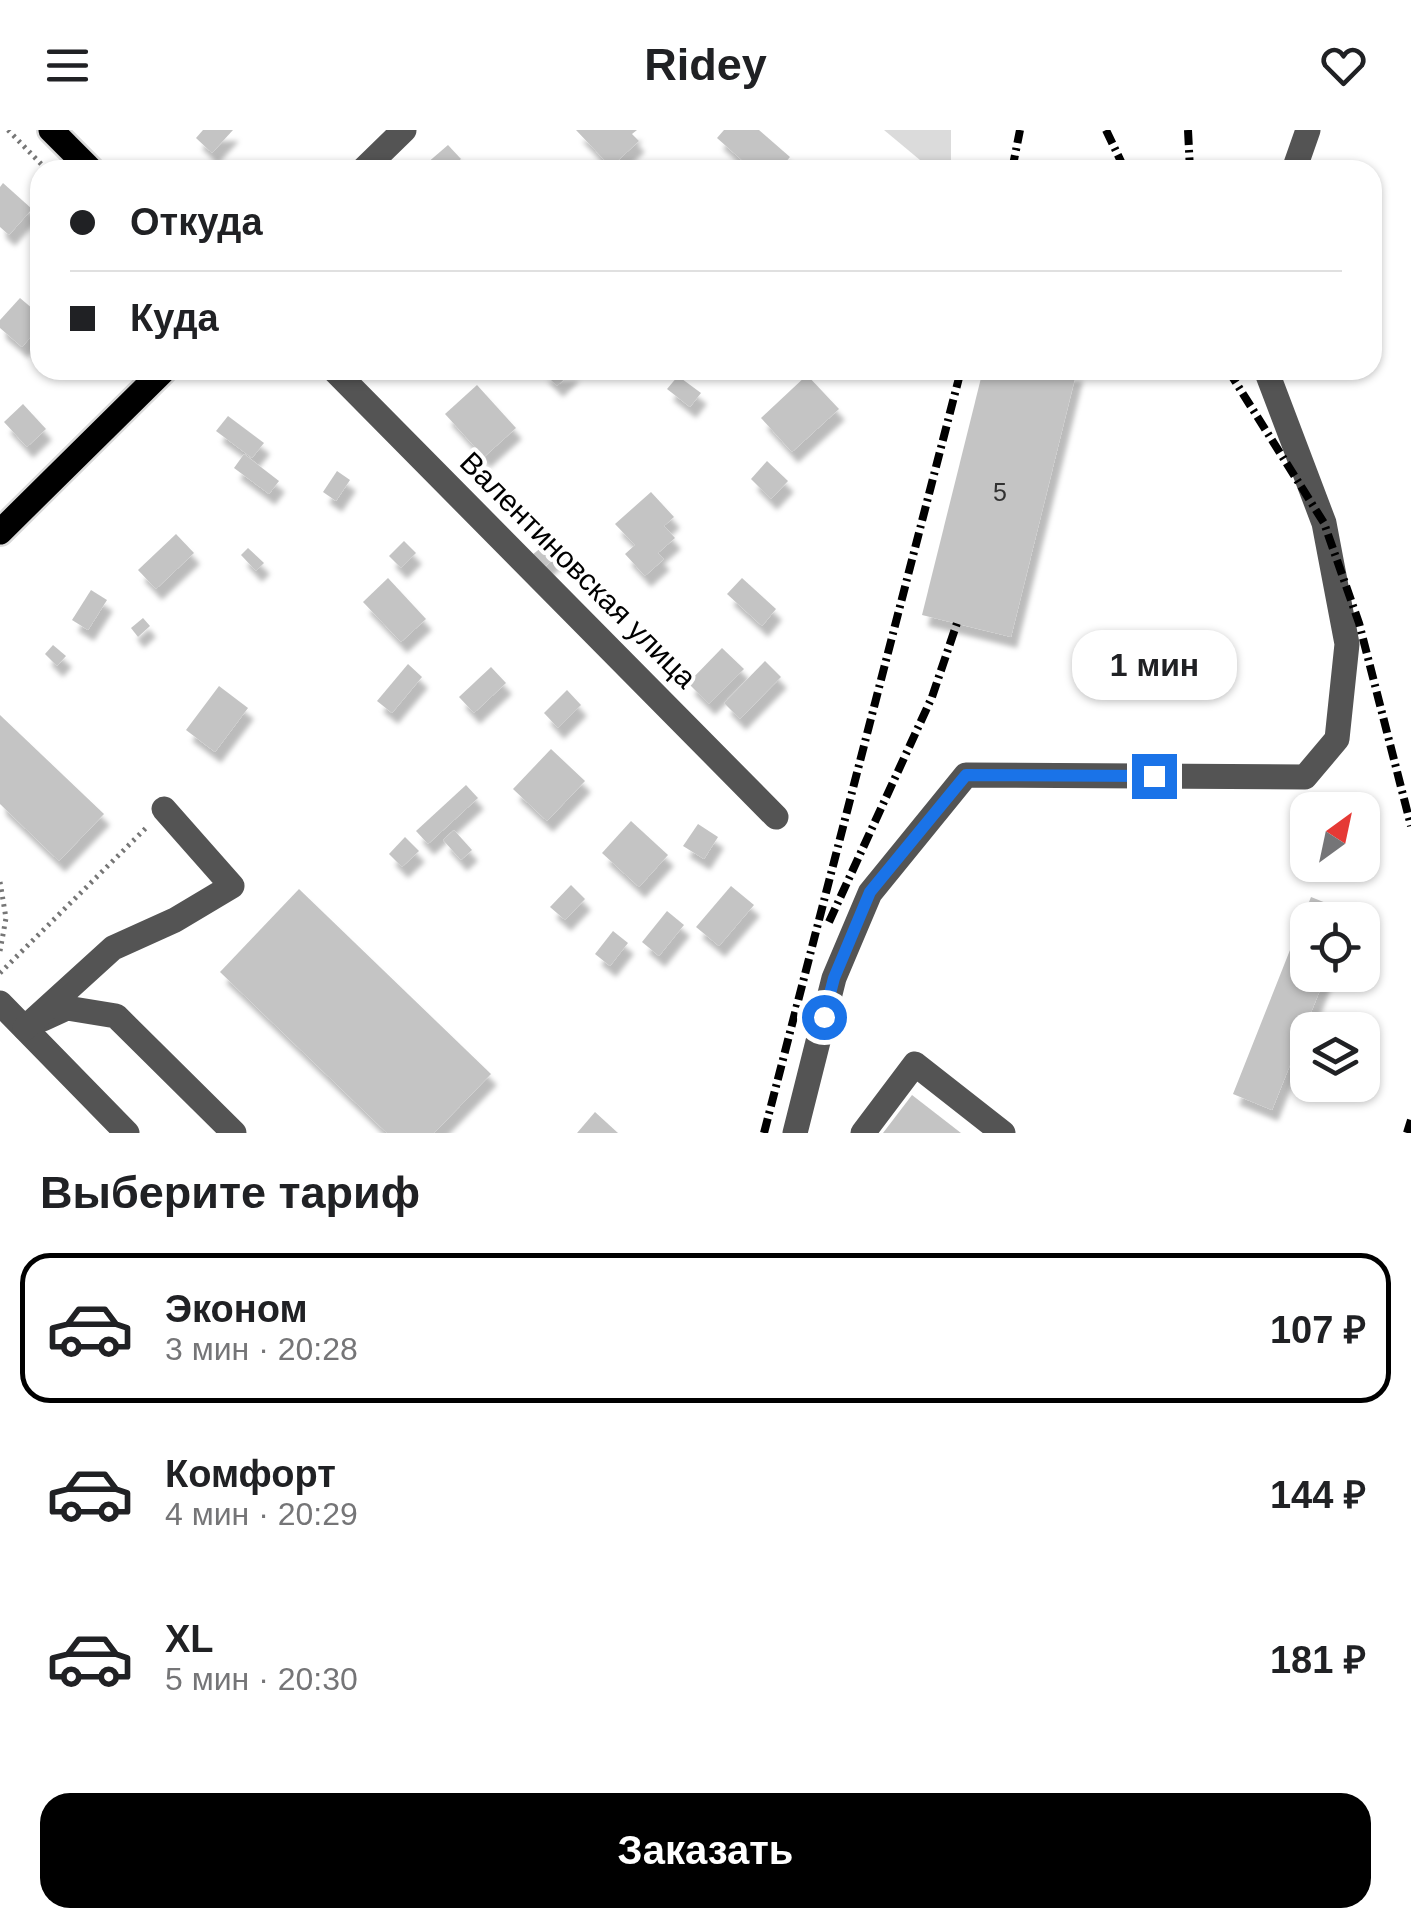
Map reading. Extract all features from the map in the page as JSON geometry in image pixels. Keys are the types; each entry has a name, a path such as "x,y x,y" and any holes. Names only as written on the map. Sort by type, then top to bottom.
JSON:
{"main road":[{"path":"52,130 81,160"},
{"path":"0,532 154,380"}],"street":[{"path":"373,160 404,130"},
{"path":"1298,160 1308,130"},
{"name":"Валентиновская улица","path":"344,380 776,817"},
{"path":"795,1133 834,978 870,892 966,775 1304,777 1337,739 1347,644 1324,523 1270,380"},
{"path":"25,1028 113,948 175,920 232,886 164,809"},
{"path":"0,1003 127,1133"},
{"path":"25,1028 67,1008 116,1016 234,1133"},
{"path":"863,1133 914,1064 1003,1133"}],"path":[{"path":"8,130 37,160"},
{"path":"0,973 164,809"},
{"path":"0,882 6,918 0,951"}],"shaded area":[{"path":"884,130 951,130 951,160 920,160"}],"building":[{"path":"203,130 233,130 212,153 196,138"},
{"path":"576,130 637,130 632,134 639,141 619,160 604,160"},
{"path":"724,130 759,130 790,157 742,160 717,138"},
{"path":"448,145 461,159 460,160 431,160"},
{"path":"3,183 30,207 9,235 0,227"},
{"path":"20,298 30,306 30,338 22,347 0,328 0,320"},
{"path":"675,380 683,380 701,393 690,407 667,389"},
{"path":"802,380 812,380 839,409 792,452 761,418"},
{"path":"981,380 1075,380 1011,637 922,615"},
{"path":"477,385 516,428 484,457 445,414"},
{"path":"23,404 46,429 27,447 4,422"},
{"path":"228,416 264,443 252,458 216,431"},
{"path":"244,454 279,481 269,494 234,468"},
{"path":"767,461 788,481 771,499 751,479"},
{"path":"337,471 350,480 336,501 323,492"},
{"path":"651,492 674,517 664,526 675,538 658,553 664,559 645,576 625,554 635,545 615,524"},
{"path":"176,534 194,553 156,589 138,570"},
{"path":"552,539 562,552 543,568 532,555"},
{"path":"404,541 416,553 401,568 389,556"},
{"path":"248,548 264,563 256,571 241,555"},
{"path":"388,578 426,619 401,642 363,602"},
{"path":"742,578 776,609 762,626 727,594"},
{"path":"91,590 107,600 88,630 72,620"},
{"path":"143,618 150,626 138,637 131,628"},
{"path":"53,645 66,656 57,666 45,654"},
{"path":"722,648 744,669 709,704 688,683"},
{"path":"765,661 781,677 740,719 724,703"},
{"path":"408,664 422,677 392,713 377,701"},
{"path":"491,667 506,683 474,713 459,697"},
{"path":"219,686 248,708 215,752 186,730"},
{"path":"567,690 581,705 558,728 544,713"},
{"path":"0,715 104,814 59,861 0,804"},
{"path":"551,749 585,781 547,821 513,789"},
{"path":"466,785 478,798 428,844 416,831"},
{"path":"631,821 668,855 639,887 602,853"},
{"path":"698,824 718,837 704,859 683,846"},
{"path":"454,830 472,850 461,860 443,840"},
{"path":"405,837 419,851 402,867 389,854"},
{"path":"571,885 585,899 565,920 550,907"},
{"path":"731,886 754,905 719,946 696,927"},
{"path":"299,889 491,1074 434,1133 387,1133 220,972"},
{"path":"667,911 684,925 659,956 642,942"},
{"path":"613,931 628,943 610,966 595,954"},
{"path":"1290,950 1290,992 1319,992 1311,1012 1290,1012 1290,1065 1272,1110 1233,1094"},
{"path":"912,1095 961,1133 883,1133"},
{"path":"595,1112 618,1133 577,1133"}],"railway":[{"path":"1014,160 1020,130"},
{"path":"1106,130 1120,160"},
{"path":"1188,130 1190,160"},
{"path":"764,1133 958,380"},
{"path":"1234,380 1324,523 1359,623 1411,826"},
{"path":"829,922 932,697 957,623"},
{"path":"1407,1133 1411,1120"}],"route":[{"path":"824,1017 834,978 870,892 966,775 1154,776"}]}
